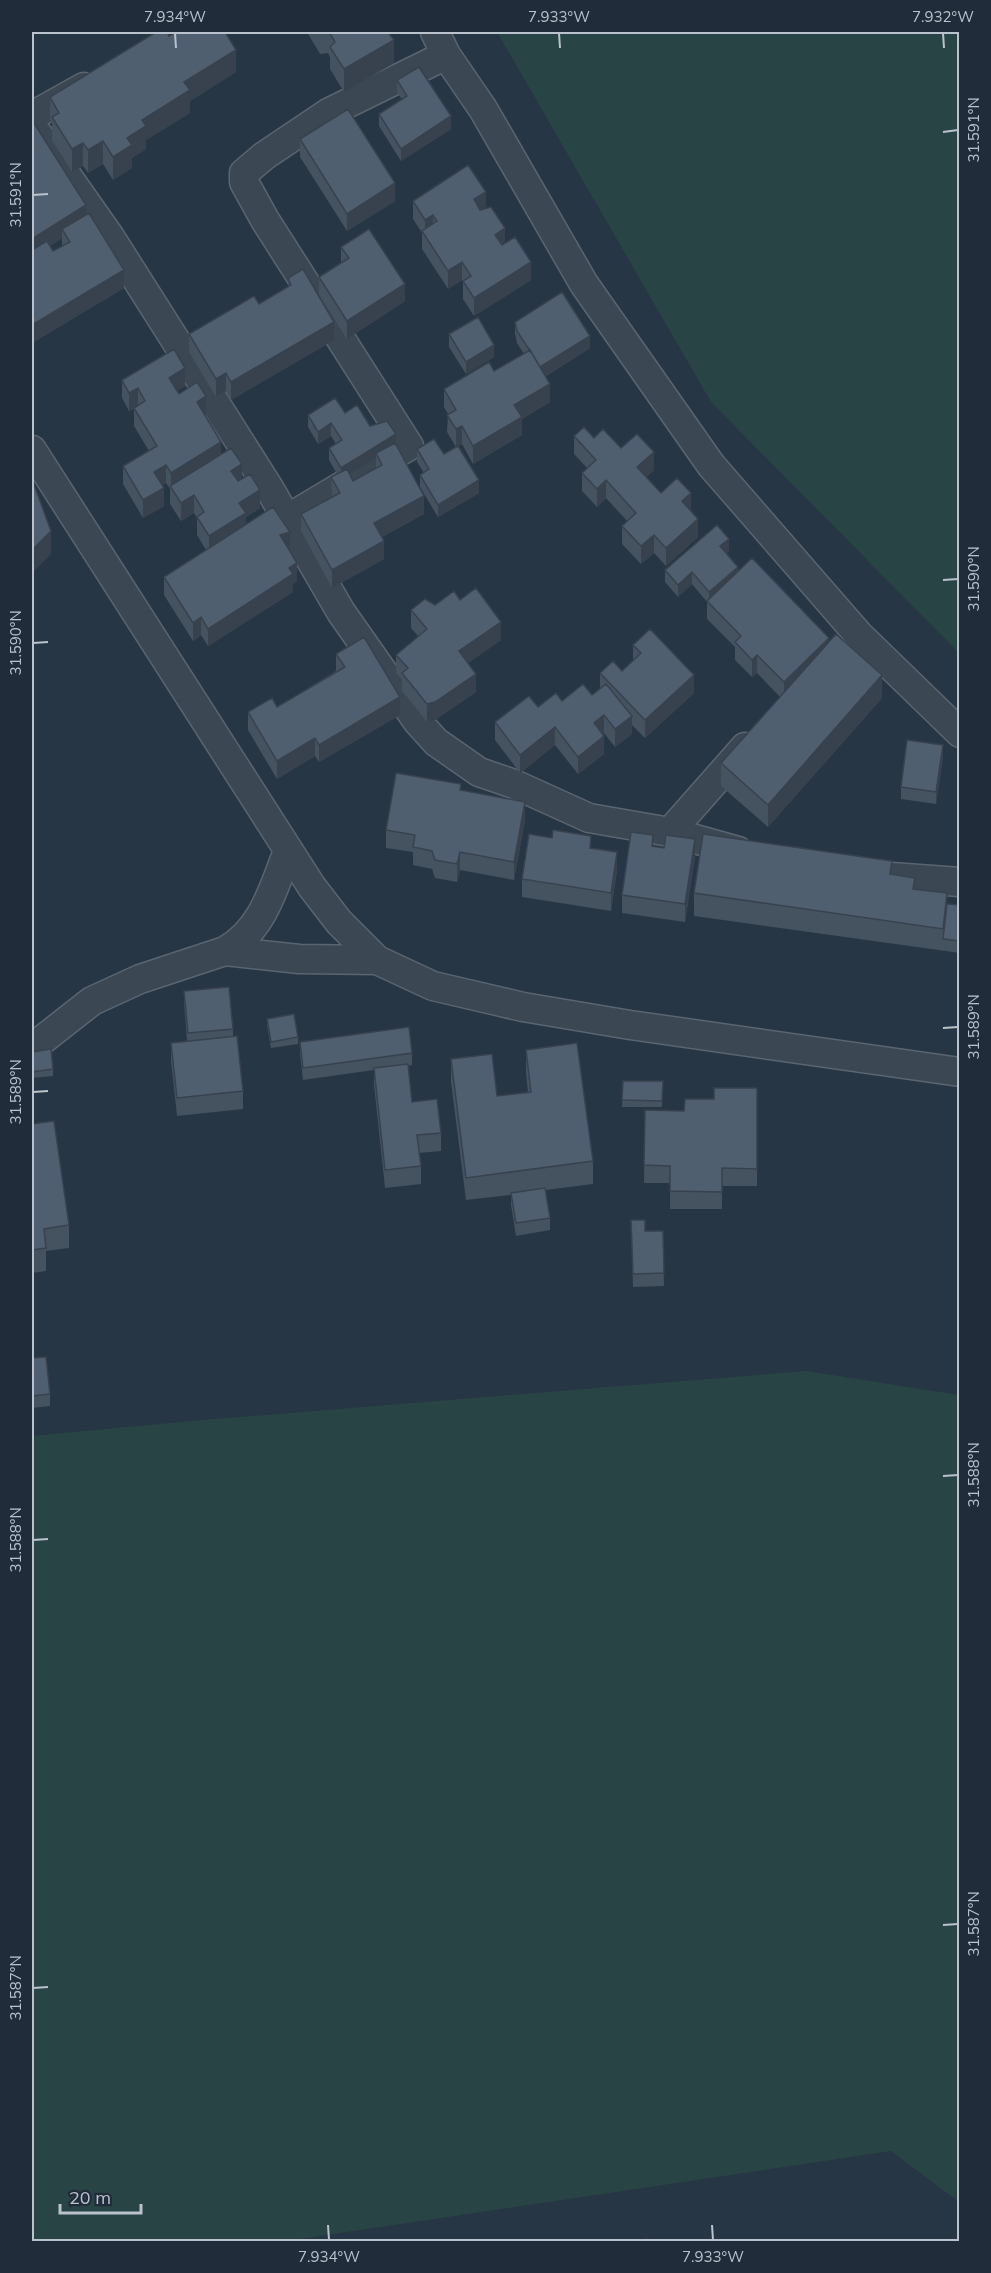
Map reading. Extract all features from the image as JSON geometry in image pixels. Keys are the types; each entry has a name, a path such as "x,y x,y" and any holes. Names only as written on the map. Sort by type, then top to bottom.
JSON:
{"street":[{"path":"287,519 408,446 294,288 265,220 244,182 244,173 264,156 328,113 440,43 483,110 584,284 711,465 858,634 960,733"},
{"path":"32,116 109,72"},
{"path":"32,126 110,237 192,345 287,519 341,612 418,722 436,742 478,772 514,784 589,818 670,832 764,857"},
{"path":"32,450 288,851 339,922 377,960 433,986 523,1007 960,1072"},
{"path":"670,832 747,745"},
{"path":"32,1048 92,1001 140,979 225,951 237,944 258,922 288,851"},
{"path":"850,873 960,882"},
{"path":"258,922 268,940 287,958"},
{"path":"225,951 287,958 377,960"}],"green space":[{"path":"497,32 959,32 959,653 711,402"},
{"path":"806,1371 959,1395 959,2202 891,2151 286,2241 32,2241 32,1436"}],"building":[{"path":"156,32 167,32 169,36 176,32 225,32 236,50 184,82 190,90 142,120 146,126 127,138 132,145 113,157 103,141 88,150 83,143 72,149 52,117 59,113 50,97"},
{"path":"329,32 388,32 394,40 344,69 330,47 335,42"},
{"path":"419,67 451,116 401,149 379,114 407,96 397,80"},
{"path":"348,109 395,183 347,214 300,139"},
{"path":"32,120 86,205 32,239"},
{"path":"468,165 486,192 474,199 480,210 491,207 505,228 495,235 502,245 515,237 531,262 474,298 463,281 471,276 462,262 448,271 422,231 437,221 433,215 425,220 413,201"},
{"path":"89,213 124,270 32,325 32,250 47,241 53,251 70,242 62,229"},
{"path":"369,229 405,284 347,321 319,277 349,258 341,247"},
{"path":"303,269 334,322 231,382 226,373 216,379 189,334 254,296 259,304 291,285 288,278"},
{"path":"562,292 590,336 540,367 517,331 515,322"},
{"path":"478,317 494,345 466,362 449,334"},
{"path":"174,349 185,368 169,378 179,394 197,382 206,396 197,402 221,442 171,473 166,465 154,472 164,488 143,500 123,466 157,446 134,408 145,401 138,388 129,393 122,380"},
{"path":"530,350 550,384 514,405 522,417 473,446 462,426 456,429 447,415 456,410 444,389 489,362 494,371"},
{"path":"335,398 345,413 357,405 370,426 387,421 396,434 341,468 329,448 342,440 331,423 318,432 308,415"},
{"path":"584,427 594,438 603,429 621,448 637,434 654,452 637,467 661,493 677,478 691,493 682,501 698,519 666,548 654,535 641,546 622,526 636,513 606,480 597,489 582,473 596,460 574,436"},
{"path":"434,439 444,454 458,446 479,480 438,505 420,475 429,469 417,449"},
{"path":"395,443 424,496 374,523 384,541 332,570 301,514 340,493 331,477 347,469 353,481 382,465 376,453"},
{"path":"231,448 242,464 231,471 238,481 250,474 260,490 239,503 246,513 209,536 197,517 204,512 194,495 181,503 170,486"},
{"path":"32,479 51,531 32,550"},
{"path":"273,507 290,532 280,535 297,563 289,568 293,574 208,629 201,617 193,623 164,577"},
{"path":"717,525 729,539 720,546 738,567 709,592 692,572 678,585 665,570"},
{"path":"752,558 829,638 784,682 757,655 752,660 735,642 741,636 707,601"},
{"path":"476,588 501,622 459,651 476,674 435,702 427,704 402,673 408,668 396,655 427,629 411,610 425,599 435,605 454,591 460,600"},
{"path":"650,629 694,675 645,720 600,673 613,661 622,671 641,653 633,645"},
{"path":"836,634 882,675 768,805 721,763"},
{"path":"364,637 400,697 319,745 315,738 277,761 248,712 272,698 277,707 345,667 336,654"},
{"path":"583,684 592,695 606,684 632,716 615,729 604,715 594,723 604,736 578,757 555,727 520,755 495,722 529,696 538,707 556,693 562,701"},
{"path":"907,740 943,745 936,792 901,787"},
{"path":"396,773 461,784 460,790 525,802 514,862 460,852 457,864 435,860 432,851 413,847 415,835 386,830"},
{"path":"553,830 591,836 590,848 617,852 611,893 522,879 529,834 552,838"},
{"path":"631,832 653,835 652,846 664,848 666,835 695,839 685,904 622,895"},
{"path":"703,834 892,861 890,874 915,878 913,889 947,893 943,929 694,893"},
{"path":"947,904 960,905 960,941 943,939"},
{"path":"229,987 233,1029 188,1033 184,991"},
{"path":"294,1014 298,1037 271,1042 267,1019"},
{"path":"409,1027 412,1053 303,1068 300,1042"},
{"path":"237,1036 243,1091 177,1098 171,1043"},
{"path":"577,1043 593,1161 466,1178 451,1059 492,1054 497,1096 531,1092 526,1050"},
{"path":"51,1049 53,1069 32,1072 32,1052"},
{"path":"408,1064 412,1102 437,1099 441,1133 417,1135 421,1166 385,1170 374,1068"},
{"path":"623,1081 663,1081 662,1101 622,1100"},
{"path":"714,1088 757,1088 757,1169 722,1168 722,1192 670,1191 670,1166 644,1165 645,1110 684,1111 685,1099 714,1099"},
{"path":"54,1121 69,1225 44,1229 46,1248 32,1250 32,1124"},
{"path":"545,1188 550,1218 516,1223 511,1193"},
{"path":"631,1220 645,1220 645,1231 663,1231 664,1273 633,1274"},
{"path":"46,1357 50,1394 32,1396 32,1358"}]}
